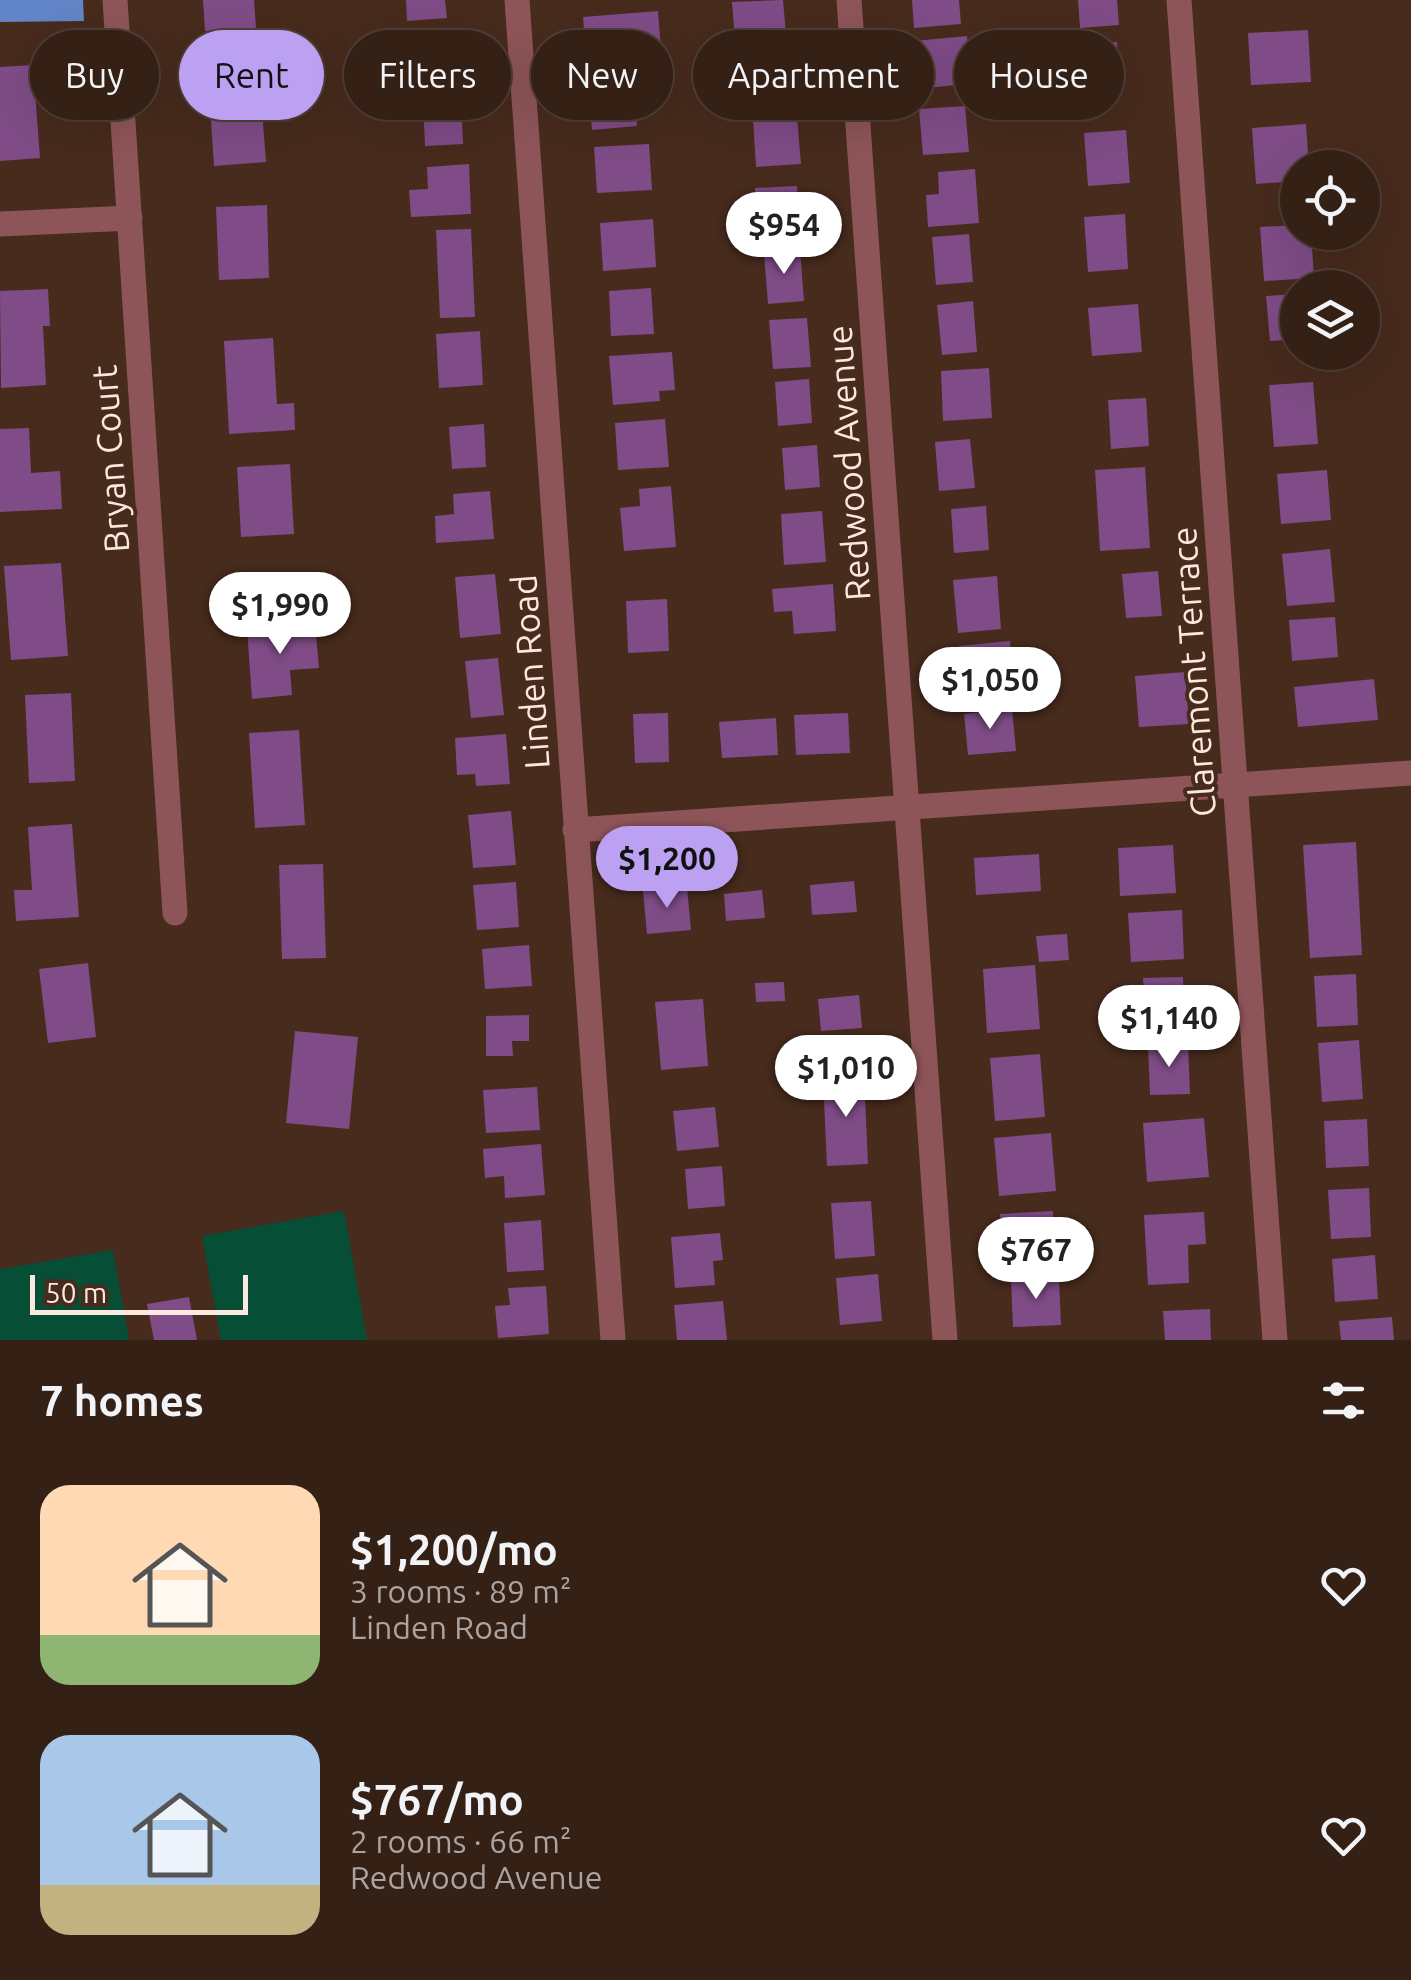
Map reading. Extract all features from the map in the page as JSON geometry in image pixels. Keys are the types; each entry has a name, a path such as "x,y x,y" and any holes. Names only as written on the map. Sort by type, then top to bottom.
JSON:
{"street":[{"name":"Bryan Court","path":"114,0 175,912"},
{"name":"Linden Road","path":"517,0 612,1340"},
{"name":"Redwood Avenue","path":"849,0 945,1340"},
{"name":"Claremont Terrace","path":"1179,0 1276,1340"},
{"path":"0,224 130,218"},
{"path":"575,830 1411,773"}],"green space":[{"path":"344,1211 367,1340 221,1340 202,1236"},
{"path":"113,1250 129,1340 0,1340 0,1269"}],"water":[{"path":"0,0 83,0 84,21 0,22"}],"building":[{"path":"203,0 254,0 256,28 205,30"},
{"path":"406,0 445,0 447,18 407,21"},
{"path":"783,0 786,30 734,30 732,2"},
{"path":"912,0 959,0 961,24 914,28"},
{"path":"1078,0 1117,0 1119,25 1080,28"},
{"path":"658,11 659,30 584,30 583,17"},
{"path":"1308,30 1311,82 1251,85 1248,33"},
{"path":"954,37 954,85 934,87 934,39"},
{"path":"30,65 30,120 37,120 40,158 0,161 0,67"},
{"path":"954,107 954,120 966,120 969,152 923,155 920,120 934,120 934,108"},
{"path":"211,120 263,120 266,162 214,166"},
{"path":"424,120 462,120 463,144 425,146"},
{"path":"591,120 636,120 637,126 592,130"},
{"path":"753,120 797,120 801,164 756,167"},
{"path":"1306,124 1308,150 1280,150 1280,182 1256,184 1252,128"},
{"path":"1126,130 1130,183 1088,186 1084,133"},
{"path":"649,144 652,190 597,193 594,147"},
{"path":"469,164 471,214 411,217 409,190 428,189 427,167"},
{"path":"975,169 979,223 928,227 926,195 939,194 938,172"},
{"path":"797,186 799,232 758,235 755,188"},
{"path":"267,205 269,278 219,280 216,207"},
{"path":"1125,214 1128,269 1088,272 1084,217"},
{"path":"653,219 656,267 603,271 600,223"},
{"path":"1280,226 1280,250 1312,250 1313,270 1280,270 1280,280 1264,281 1260,227"},
{"path":"471,229 475,317 440,318 436,230"},
{"path":"969,234 973,282 936,285 932,237"},
{"path":"800,250 804,301 768,304 764,253"},
{"path":"651,288 654,334 611,336 609,291"},
{"path":"48,289 50,326 43,326 46,385 1,388 0,291"},
{"path":"1280,295 1280,340 1270,341 1266,296"},
{"path":"973,301 977,352 942,355 937,305"},
{"path":"1138,304 1142,352 1092,356 1088,308"},
{"path":"807,318 811,367 773,369 769,320"},
{"path":"480,331 483,385 439,388 436,334"},
{"path":"273,338 277,404 294,403 295,430 229,434 224,341"},
{"path":"672,352 675,390 659,391 660,401 613,405 609,356"},
{"path":"989,368 992,418 943,421 941,371"},
{"path":"809,379 812,423 778,426 775,382"},
{"path":"1313,382 1318,444 1274,447 1269,385"},
{"path":"1146,398 1149,446 1111,449 1108,400"},
{"path":"665,419 669,467 618,470 615,423"},
{"path":"484,424 486,467 452,469 449,427"},
{"path":"29,428 31,473 60,471 62,509 0,512 0,429"},
{"path":"970,439 975,488 939,491 935,442"},
{"path":"817,445 820,487 785,490 782,448"},
{"path":"290,464 294,534 241,537 237,467"},
{"path":"1145,467 1150,548 1100,551 1095,470"},
{"path":"1327,470 1331,520 1281,524 1277,474"},
{"path":"671,486 676,547 624,551 620,508 640,506 639,489"},
{"path":"490,491 494,539 436,543 435,516 454,514 453,494"},
{"path":"986,506 989,550 954,553 951,509"},
{"path":"822,511 826,562 784,565 781,514"},
{"path":"1330,549 1335,602 1287,606 1282,554"},
{"path":"61,563 68,656 11,660 4,566"},
{"path":"1158,571 1162,616 1126,618 1122,574"},
{"path":"495,574 501,634 460,638 455,577"},
{"path":"997,576 1001,629 958,633 953,580"},
{"path":"833,584 836,631 794,634 792,611 774,612 772,589"},
{"path":"667,599 669,651 628,653 626,601"},
{"path":"1335,617 1338,657 1292,661 1289,620"},
{"path":"315,623 319,668 290,670 292,695 252,699 247,628"},
{"path":"1010,641 1014,689 963,694 959,646"},
{"path":"498,658 504,715 471,718 465,661"},
{"path":"1185,672 1189,724 1139,727 1135,676"},
{"path":"1374,679 1378,720 1298,727 1294,687"},
{"path":"71,693 75,781 29,783 25,695"},
{"path":"1012,709 1016,751 968,755 964,714"},
{"path":"668,713 669,762 635,763 633,714"},
{"path":"848,713 850,753 796,755 794,715"},
{"path":"776,718 778,755 722,758 719,722"},
{"path":"299,730 305,825 255,828 249,733"},
{"path":"506,734 510,784 476,786 475,774 457,775 455,738"},
{"path":"511,811 516,865 473,868 468,815"},
{"path":"72,824 79,917 16,921 14,890 32,890 28,827"},
{"path":"1356,842 1362,955 1310,958 1303,845"},
{"path":"1173,845 1176,893 1120,896 1118,848"},
{"path":"1039,854 1041,891 976,895 974,858"},
{"path":"323,864 326,958 282,959 279,865"},
{"path":"854,881 857,912 812,915 810,885"},
{"path":"516,882 519,927 477,930 473,885"},
{"path":"687,887 691,930 647,934 643,891"},
{"path":"762,890 765,918 726,921 724,894"},
{"path":"1182,910 1184,959 1131,962 1128,913"},
{"path":"1067,934 1069,960 1039,962 1036,936"},
{"path":"529,945 532,986 485,989 482,949"},
{"path":"88,963 96,1037 48,1043 39,969"},
{"path":"1035,965 1040,1029 987,1033 983,969"},
{"path":"1356,974 1358,1025 1317,1027 1314,976"},
{"path":"1183,977 1185,1026 1128,1028 1128,1007 1145,1006 1143,978"},
{"path":"784,982 785,1001 756,1002 755,983"},
{"path":"859,995 862,1028 821,1031 818,999"},
{"path":"703,999 708,1066 661,1070 655,1002"},
{"path":"529,1015 529,1041 512,1041 513,1056 486,1056 486,1016"},
{"path":"295,1031 358,1037 349,1129 286,1123"},
{"path":"1359,1040 1363,1099 1322,1102 1318,1043"},
{"path":"1188,1044 1190,1094 1150,1095 1148,1045"},
{"path":"1040,1054 1045,1117 995,1121 990,1058"},
{"path":"864,1075 868,1164 827,1166 823,1077"},
{"path":"537,1087 540,1130 486,1133 483,1090"},
{"path":"715,1107 719,1147 677,1151 673,1111"},
{"path":"1204,1118 1209,1177 1147,1182 1143,1123"},
{"path":"1367,1119 1369,1166 1326,1168 1324,1121"},
{"path":"1051,1133 1056,1191 999,1196 994,1138"},
{"path":"541,1144 545,1195 505,1198 504,1176 485,1178 483,1149"},
{"path":"722,1166 725,1206 688,1209 685,1169"},
{"path":"1369,1188 1371,1237 1331,1239 1328,1190"},
{"path":"871,1201 875,1256 835,1259 831,1203"},
{"path":"1053,1211 1054,1231 1042,1232 1044,1261 1004,1264 1000,1214"},
{"path":"1204,1212 1206,1244 1188,1245 1189,1283 1148,1285 1144,1215"},
{"path":"541,1220 544,1270 507,1272 504,1223"},
{"path":"720,1233 723,1260 713,1261 715,1285 675,1288 671,1237"},
{"path":"1375,1255 1378,1299 1335,1302 1332,1259"},
{"path":"878,1274 882,1321 840,1325 836,1278"},
{"path":"1059,1278 1061,1325 1013,1327 1011,1280"},
{"path":"546,1286 549,1334 498,1338 495,1306 510,1305 508,1288"},
{"path":"189,1297 197,1340 154,1340 147,1304"},
{"path":"723,1301 727,1340 677,1340 674,1305"},
{"path":"1210,1309 1211,1340 1165,1340 1163,1311"},
{"path":"1392,1317 1394,1340 1341,1340 1339,1321"}]}
